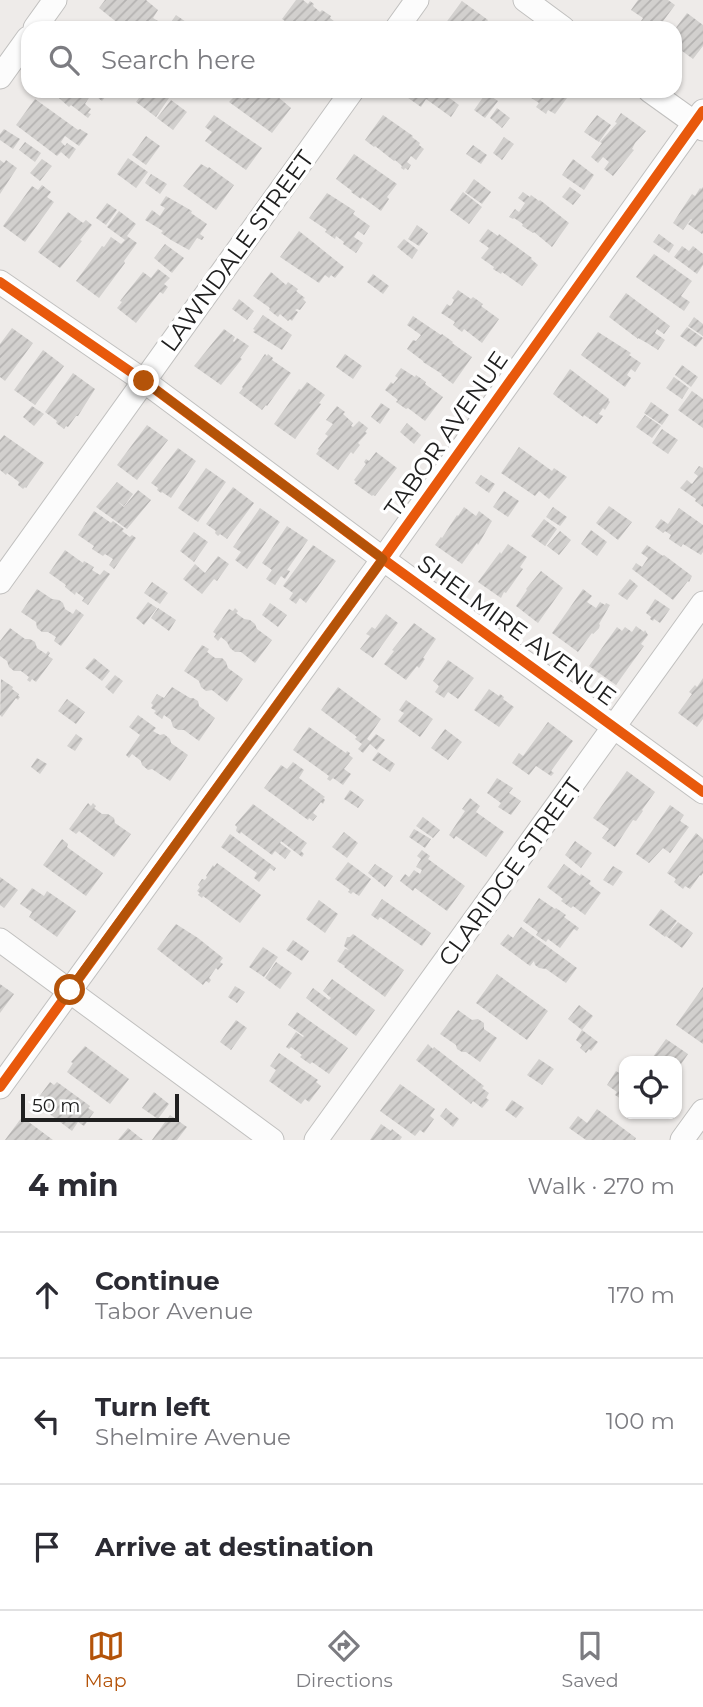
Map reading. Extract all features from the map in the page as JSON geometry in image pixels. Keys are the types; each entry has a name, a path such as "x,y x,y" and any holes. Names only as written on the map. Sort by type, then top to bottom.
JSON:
{"street":[{"path":"40,21 55,0"},
{"path":"402,21 417,0"},
{"path":"525,0 554,21"},
{"path":"0,77 21,48"},
{"name":"LAWNDALE STREET","path":"0,582 347,98"},
{"path":"662,98 700,121"},
{"name":"TABOR AVENUE","path":"0,1087 700,121"},
{"name":"SHELMIRE AVENUE","path":"0,282 144,381 703,792"},
{"name":"CLARIDGE STREET","path":"316,1140 703,603"},
{"path":"0,940 272,1140"},
{"path":"682,1140 703,1111"}],"building":[{"path":"105,0 146,0 158,10 153,18 158,21 115,21 99,8"},
{"path":"296,0 303,0 308,4 310,1 334,21 285,21 282,19"},
{"path":"638,0 668,0 675,5 663,21 641,21 643,18 631,10"},
{"path":"462,1 488,20 487,21 447,21"},
{"path":"687,13 703,25 703,46 693,59 682,51 681,21"},
{"path":"176,15 185,21 172,21"},
{"path":"59,98 89,98 85,104 91,109 88,113 91,114 88,118 71,105 69,107"},
{"path":"139,98 169,98 156,117 136,102"},
{"path":"233,98 279,98 291,108 272,133 229,102"},
{"path":"408,98 450,98 459,105 451,117 426,99 421,107"},
{"path":"482,98 498,101 485,118 474,110"},
{"path":"531,98 567,98 555,114 548,110 546,114 536,107 539,103"},
{"path":"35,99 78,130 88,134 79,146 65,136 61,142 76,149 69,159 61,152 57,156 16,125"},
{"path":"171,100 187,112 173,130 157,118"},
{"path":"497,108 510,118 502,128 490,118"},
{"path":"621,113 646,131 613,176 604,169 609,162 603,157 598,163 591,157 617,123 615,122"},
{"path":"214,115 262,148 246,170 205,141 212,132 205,127"},
{"path":"383,115 413,136 424,149 416,160 411,156 407,162 411,165 408,170 401,168 395,160 365,140"},
{"path":"597,115 611,125 599,142 584,132"},
{"path":"4,129 20,139 13,149 0,140"},
{"path":"146,136 160,146 146,165 132,155"},
{"path":"504,137 514,144 502,160 493,153"},
{"path":"25,142 41,153 35,162 19,150"},
{"path":"473,145 487,155 481,164 466,154"},
{"path":"354,154 397,184 381,211 336,179"},
{"path":"128,158 148,172 136,188 117,174"},
{"path":"42,159 52,166 40,181 30,173"},
{"path":"573,159 594,175 584,190 562,175"},
{"path":"0,160 4,163 6,160 17,168 0,194"},
{"path":"201,164 234,185 216,210 183,186"},
{"path":"151,174 167,184 160,194 145,183"},
{"path":"474,179 491,192 482,204 465,192"},
{"path":"42,185 51,192 47,197 54,202 25,242 3,226 32,186 38,190"},
{"path":"570,187 581,195 573,205 562,197"},
{"path":"703,187 703,233 688,224 691,219 683,230 673,223 692,194 695,196"},
{"path":"463,192 482,207 469,224 450,210"},
{"path":"523,192 540,200 569,223 552,247 522,226 523,224 509,217 515,209 519,212 525,203 518,198"},
{"path":"327,193 355,211 353,214 370,226 364,235 358,231 354,237 363,243 356,253 309,218"},
{"path":"166,196 192,211 191,213 207,224 200,234 204,237 202,240 197,238 189,250 145,220 152,210 160,216 165,208 160,205"},
{"path":"107,203 117,210 106,225 96,218"},
{"path":"119,211 136,224 127,236 137,243 99,298 76,281 111,237 121,244 125,240 107,227"},
{"path":"68,212 83,223 86,220 92,225 60,268 38,252"},
{"path":"417,225 428,233 419,246 408,239"},
{"path":"488,229 498,236 499,234 538,265 522,286 493,269 494,267 481,258 489,248 479,241"},
{"path":"299,231 344,267 335,278 325,275 319,283 280,257"},
{"path":"659,234 674,245 669,253 653,242"},
{"path":"404,239 418,250 412,259 397,247"},
{"path":"165,244 184,258 172,273 154,258"},
{"path":"682,246 689,251 693,246 703,254 703,265 697,274 674,257"},
{"path":"654,254 692,281 681,296 690,302 684,311 636,277"},
{"path":"158,269 170,278 164,284 168,287 163,294 160,292 136,323 117,308 143,272 151,278"},
{"path":"271,272 286,285 288,282 298,289 296,291 305,298 303,299 306,302 300,310 295,310 298,312 292,321 280,314 278,317 253,296"},
{"path":"373,274 389,286 383,294 367,282"},
{"path":"458,290 483,304 481,306 499,319 482,343 464,329 462,332 453,325 455,322 441,313 447,304 452,304 452,298"},
{"path":"626,293 670,326 664,334 657,329 655,333 665,340 658,350 609,317"},
{"path":"239,299 254,311 247,320 232,309"},
{"path":"263,315 292,335 282,350 253,332"},
{"path":"413,316 472,357 453,384 407,349 413,340 416,341 421,335 407,325"},
{"path":"694,317 703,324 703,336 688,326"},
{"path":"687,327 703,338 696,347 680,336"},
{"path":"12,328 33,343 5,381 0,377 0,344"},
{"path":"224,329 235,337 234,342 237,338 249,346 221,385 194,366"},
{"path":"598,332 631,353 629,355 641,363 635,372 631,369 627,375 631,378 625,387 581,355"},
{"path":"43,350 64,366 35,405 14,390"},
{"path":"265,354 291,373 262,410 239,393"},
{"path":"345,354 362,366 353,379 336,367"},
{"path":"682,365 698,377 691,387 675,375"},
{"path":"401,368 415,377 416,375 443,397 425,421 396,402 398,400 385,390 398,378 395,376"},
{"path":"570,369 609,399 605,410 603,408 599,414 603,416 597,424 584,415 583,417 553,394"},
{"path":"73,373 95,389 78,416 64,429 45,412"},
{"path":"674,377 689,388 682,399 666,388"},
{"path":"307,382 325,395 295,439 274,424"},
{"path":"692,391 703,399 703,428 678,410"},
{"path":"651,402 669,415 662,425 644,413"},
{"path":"381,403 390,409 380,424 371,417"},
{"path":"32,406 44,414 34,426 23,417"},
{"path":"337,406 353,423 351,426 359,421 368,428 358,443 360,445 353,454 351,452 338,470 316,454 333,424 326,420"},
{"path":"645,415 661,426 652,438 636,427"},
{"path":"407,423 421,435 414,444 400,432"},
{"path":"147,425 168,440 137,480 117,465"},
{"path":"662,429 678,440 668,454 652,443"},
{"path":"4,435 44,463 26,488 23,489 18,485 19,482 0,470 0,440"},
{"path":"519,447 552,471 554,468 567,477 549,499 539,491 535,496 501,473"},
{"path":"178,448 196,461 171,498 151,483"},
{"path":"376,452 397,468 375,496 372,496 354,483 354,480 366,464 366,459 369,461"},
{"path":"699,466 703,468 703,507 680,488 687,480 692,484 698,476 694,473"},
{"path":"206,468 226,482 198,522 178,508"},
{"path":"481,475 495,484 489,493 475,483"},
{"path":"117,482 133,494 124,506 117,501 124,507 138,490 151,500 127,529 96,507"},
{"path":"233,487 254,503 227,539 220,534 218,536 216,531 206,524"},
{"path":"504,491 519,501 508,517 493,507"},
{"path":"609,506 632,522 618,540 596,523"},
{"path":"464,507 476,516 479,511 492,521 478,545 477,543 462,564 435,545"},
{"path":"553,507 567,517 560,526 546,517"},
{"path":"260,508 280,522 247,569 235,560 241,552 233,547"},
{"path":"679,508 703,525 701,555 683,544 681,547 669,539 671,535 655,527 661,519 668,524"},
{"path":"94,511 111,523 113,521 130,537 132,535 136,538 114,569 109,565 113,559 92,549 94,546 78,535"},
{"path":"544,519 557,529 545,546 531,536"},
{"path":"287,526 308,540 287,570 290,571 285,579 281,576 275,585 266,579 272,570 262,563"},
{"path":"591,530 607,542 597,556 581,544"},
{"path":"560,531 571,540 559,555 547,546"},
{"path":"194,532 208,542 194,562 180,551"},
{"path":"508,544 527,557 520,567 523,569 501,598 478,582"},
{"path":"313,545 336,561 306,603 300,598 296,604 289,599 293,593 283,586"},
{"path":"647,545 692,576 673,600 632,569 636,563 642,567 648,558 641,553"},
{"path":"65,550 83,563 84,561 94,567 92,570 100,575 104,570 110,574 88,605 82,601 84,598 76,592 75,595 49,573"},
{"path":"218,556 229,564 217,581 214,579 202,594 183,579 195,564 205,573"},
{"path":"541,571 563,588 538,623 516,606"},
{"path":"630,579 638,586 627,600 618,594"},
{"path":"152,582 168,593 160,604 144,593"},
{"path":"37,589 52,599 59,600 65,609 73,614 76,609 84,615 61,646 54,641 56,637 42,632 37,628 36,622 21,612"},
{"path":"583,589 592,596 587,602 596,608 600,602 610,605 599,628 578,652 552,633"},
{"path":"655,599 670,609 660,623 650,619 646,613"},
{"path":"148,602 157,608 144,625 136,618"},
{"path":"270,603 287,615 278,627 262,615"},
{"path":"158,608 176,620 169,631 151,618"},
{"path":"235,608 238,611 236,613 250,620 272,640 255,663 241,652 235,652 221,637 218,641 214,637 216,634 213,632 229,609 233,611"},
{"path":"386,614 398,623 373,658 360,649 370,636 366,634 372,627 375,629"},
{"path":"414,623 436,639 419,668 417,666 406,680 384,664"},
{"path":"636,626 644,632 645,630 648,635 641,644 644,646 616,685 589,666 617,627 622,631 625,627 632,632"},
{"path":"10,628 25,639 35,642 37,648 46,654 48,651 48,656 53,659 36,682 27,680 29,677 21,671 14,671 0,656 0,641"},
{"path":"202,645 209,649 207,652 215,658 222,658 228,668 243,679 227,702 212,690 206,691 199,681 184,671"},
{"path":"94,658 110,671 102,681 85,668"},
{"path":"448,660 474,678 458,699 448,692 444,698 435,692 439,686 433,681"},
{"path":"115,675 123,681 113,694 105,687"},
{"path":"703,678 703,719 697,727 678,713 692,694 689,692 695,685 697,687"},
{"path":"1,679 13,687 20,697 18,700 16,698 2,717 0,715"},
{"path":"172,687 198,701 199,706 215,718 199,741 184,730 173,727 171,720 164,715 162,719 151,708 157,694 164,698"},
{"path":"338,687 381,719 367,739 370,741 376,734 385,740 377,750 370,744 363,753 358,749 362,744 355,739 357,737 321,710"},
{"path":"489,689 499,696 500,694 514,707 499,727 474,710"},
{"path":"67,699 85,712 76,724 58,711"},
{"path":"406,700 433,719 420,737 398,721 404,713 399,710"},
{"path":"138,715 156,728 153,731 164,734 171,743 188,755 170,781 152,769 148,770 132,754 129,758 126,755 140,735 129,727"},
{"path":"548,722 573,741 551,771 554,773 551,776 536,766 529,775 512,763 519,753 523,756"},
{"path":"309,727 346,753 350,753 353,758 344,769 351,774 343,785 333,778 330,781 327,779 329,776 293,750"},
{"path":"445,729 462,742 448,760 431,748"},
{"path":"76,734 83,739 75,751 67,746"},
{"path":"378,752 395,764 390,772 372,760"},
{"path":"37,758 47,764 40,774 31,767"},
{"path":"293,762 304,770 299,778 325,797 323,804 321,802 313,813 317,816 313,821 264,788 281,765 287,769"},
{"path":"627,771 655,792 615,847 602,838 609,829 593,818"},
{"path":"497,778 513,788 509,793 521,801 511,815 498,807 501,803 487,793"},
{"path":"350,790 364,800 358,808 344,799"},
{"path":"470,798 480,806 476,812 504,832 486,857 456,836 454,839 449,835"},
{"path":"88,803 91,806 93,803 96,806 94,808 102,814 114,818 115,823 131,834 114,857 79,831 76,834 69,829"},
{"path":"253,804 307,843 301,851 304,854 302,857 281,841 280,843 291,851 285,859 275,851 272,855 236,831 235,825"},
{"path":"670,805 684,815 680,821 689,827 670,853 663,848 649,863 636,854"},
{"path":"423,817 440,830 433,838 416,826"},
{"path":"414,829 431,839 425,848 409,837"},
{"path":"344,832 358,843 347,858 332,847"},
{"path":"696,833 703,839 703,873 690,889 685,886 683,889 674,882 676,879 667,873"},
{"path":"230,834 276,868 274,871 270,868 259,882 254,878 257,873 221,847"},
{"path":"62,839 68,844 67,847 103,873 86,896 43,865"},
{"path":"575,841 592,853 581,868 565,855"},
{"path":"422,850 430,856 428,859 465,886 447,911 415,888 413,891 400,881 405,874 409,877 414,870 420,874 422,870 416,867 421,859 417,856"},
{"path":"348,862 371,879 359,896 348,892 350,890 335,879"},
{"path":"217,863 261,895 240,923 198,895 198,885"},
{"path":"375,864 393,876 385,887 368,873"},
{"path":"564,864 591,881 589,884 601,893 585,915 561,901 563,899 547,887"},
{"path":"613,866 623,872 613,886 603,880"},
{"path":"0,877 18,890 4,908 0,905"},
{"path":"32,888 44,896 47,891 76,911 57,937 29,917 32,912 20,904"},
{"path":"539,898 566,915 564,917 579,928 577,931 574,929 560,948 548,939 546,942 536,935 538,932 523,921"},
{"path":"382,899 431,933 422,946 380,917 378,920 371,915"},
{"path":"319,900 338,914 325,933 306,919"},
{"path":"661,909 677,921 665,937 649,925"},
{"path":"678,922 693,933 682,948 666,936"},
{"path":"176,924 223,958 220,962 223,964 218,970 216,968 209,978 209,983 206,981 203,985 157,949"},
{"path":"521,927 577,968 566,983 546,969 539,968 534,961 530,966 500,944 508,934 513,938"},
{"path":"353,934 404,970 385,997 337,961 345,949 349,950 344,946 347,937"},
{"path":"293,940 309,951 302,961 286,950"},
{"path":"263,947 278,957 264,977 249,967"},
{"path":"276,962 292,973 280,989 265,978"},
{"path":"497,974 548,1011 527,1040 476,1003"},
{"path":"332,979 375,1010 356,1036 306,998 313,988 329,1000 331,998 323,991"},
{"path":"0,984 14,994 0,1013"},
{"path":"235,986 245,992 237,1003 228,997"},
{"path":"703,987 703,1044 676,1025"},
{"path":"579,1005 593,1016 582,1030 568,1019"},
{"path":"458,1010 472,1020 478,1019 484,1023 484,1029 497,1038 480,1062 457,1049 456,1045 440,1034"},
{"path":"297,1012 348,1048 329,1074 300,1057 302,1055 291,1047 286,1047 296,1032 304,1036 288,1025"},
{"path":"236,1020 247,1028 231,1050 220,1042"},
{"path":"582,1030 598,1042 586,1053 576,1040"},
{"path":"666,1039 688,1054 682,1063 682,1056 654,1056"},
{"path":"428,1044 484,1086 482,1088 489,1093 486,1098 489,1100 482,1108 473,1101 471,1104 416,1060"},
{"path":"85,1046 129,1079 110,1104 67,1072 73,1063 71,1062"},
{"path":"279,1053 318,1080 316,1082 321,1086 309,1102 305,1099 301,1104 269,1081 276,1070 270,1066"},
{"path":"539,1059 554,1069 542,1085 527,1075"},
{"path":"616,1071 619,1073 619,1098 615,1095 617,1092 607,1085"},
{"path":"50,1082 54,1085 57,1082 90,1106 88,1108 94,1112 84,1126 78,1122 72,1131 39,1106 41,1104 36,1101"},
{"path":"400,1084 435,1109 430,1116 434,1119 424,1133 420,1130 415,1136 380,1111"},
{"path":"154,1092 169,1104 158,1119 142,1108"},
{"path":"512,1100 524,1108 516,1118 505,1110"},
{"path":"446,1108 459,1119 453,1127 440,1116"},
{"path":"597,1109 636,1138 635,1140 586,1140 569,1128 578,1116 587,1123"},
{"path":"170,1115 187,1127 177,1140 152,1140"},
{"path":"22,1117 53,1140 5,1140"},
{"path":"381,1124 402,1137 400,1140 370,1140"},
{"path":"128,1128 143,1140 118,1140"}],"cycle path":[{"path":"0,1087 383,559 703,111"},
{"path":"0,282 144,381 703,792"}],"route":[{"path":"70,990 383,559 144,381"}]}
